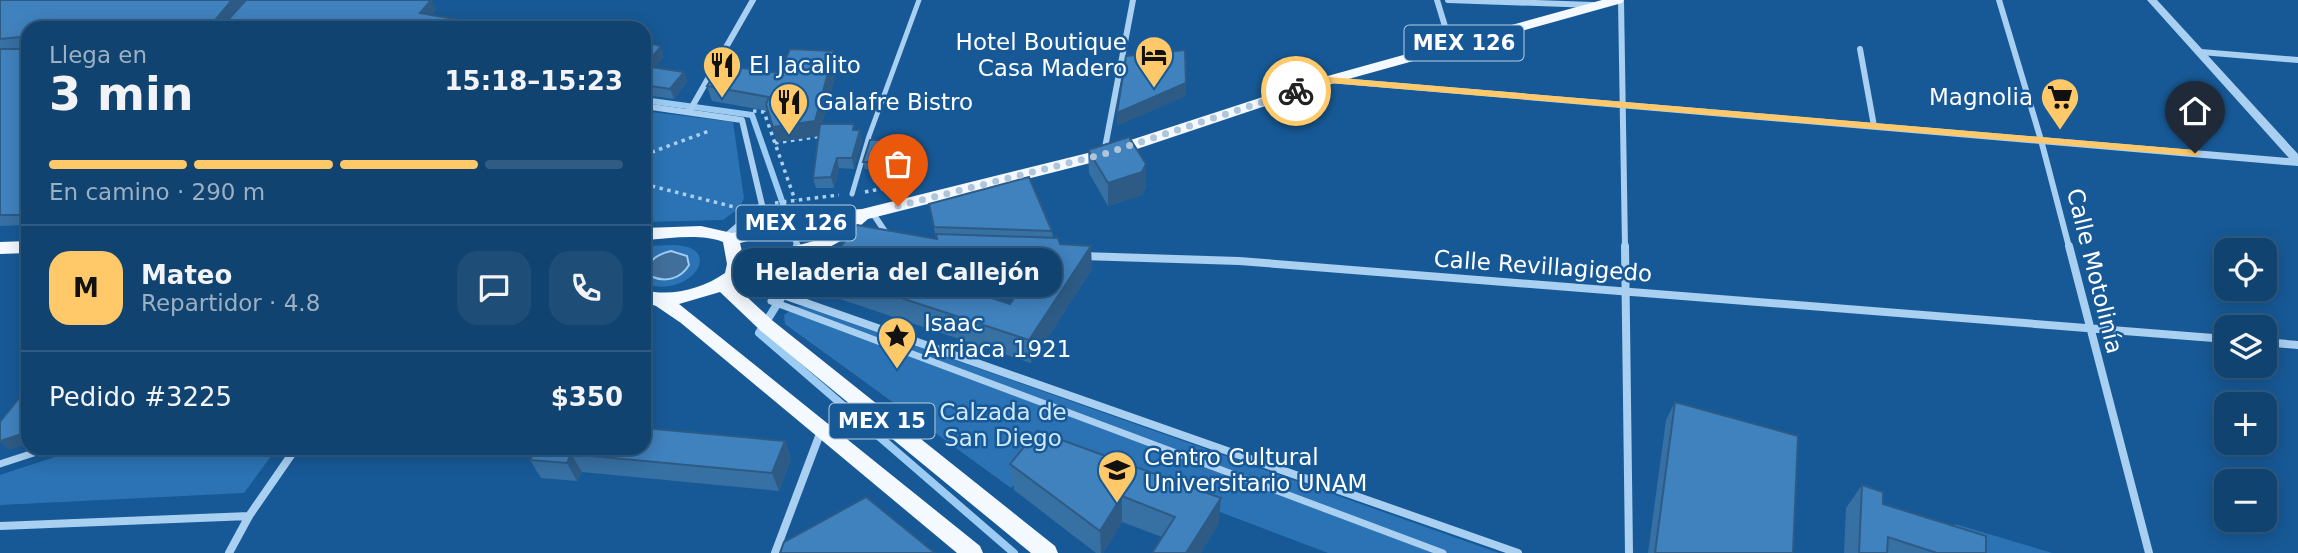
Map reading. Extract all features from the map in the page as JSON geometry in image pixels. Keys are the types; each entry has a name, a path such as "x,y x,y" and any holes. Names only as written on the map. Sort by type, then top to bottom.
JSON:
{"main road":[{"name":"MEX 126","path":"728,238 810,219 867,214 1104,154 1329,80 1619,0"},
{"name":"MEX 126","path":"730,276 829,241 867,214"},
{"path":"651,234 714,233 728,238 730,276"},
{"path":"0,248 21,247"},
{"name":"MEX 15","path":"652,298 697,293 730,276 767,326 1048,553"},
{"name":"MEX 15","path":"652,298 687,318 972,553"}],"street":[{"path":"689,112 752,0"},
{"path":"852,194 869,136 919,0"},
{"path":"1104,154 1133,0"},
{"path":"1437,0 1451,46"},
{"path":"1448,0 1599,5"},
{"path":"1619,0 1623,105 1629,553"},
{"name":"Calle Motolinía","path":"1999,0 2041,140 2149,553"},
{"path":"2152,0 2298,161"},
{"path":"1860,49 1874,126"},
{"path":"2201,52 2298,60"},
{"path":"1329,80 2298,161"},
{"path":"651,107 742,120 762,205 728,238"},
{"path":"867,214 885,235 895,240"},
{"name":"Calle Revillagigedo","path":"1077,256 1239,261 2214,338"},
{"path":"730,276 1518,553"},
{"path":"771,301 1443,553"},
{"path":"2277,343 2298,345"},
{"path":"775,553 821,430"},
{"path":"0,464 28,455"},
{"path":"229,553 249,516 291,455"},
{"path":"0,526 249,516"}],"path":[{"path":"764,112 795,200"},
{"path":"651,152 720,127"},
{"path":"775,144 822,136"},
{"path":"804,199 852,194 920,181"},
{"path":"651,186 739,208"},
{"path":"731,214 739,208 744,198"},
{"path":"792,298 813,263"}],"green space":[{"path":"651,112 733,122 744,198 739,208 723,220 651,222"},
{"path":"675,245 690,248 698,254 700,262 688,279 676,285 651,285 651,277 655,279 677,275 685,270 689,260 677,251 653,259 651,263 651,246"},
{"name":"Calzada de San Diego","path":"797,306 1499,553 1328,553 1046,446 1011,488 785,324 784,315"},
{"path":"61,455 272,455 244,493 0,505 0,475"},
{"path":"1955,524 2052,553 1956,551"}],"shaded area":[{"path":"671,251 687,256 689,265 682,274 672,278 651,276 651,262"}],"building":[{"path":"0,0 232,0 216,19 218,21 21,21 21,38 0,39"},
{"path":"246,0 431,0 420,13 466,21 227,21"},
{"path":"651,44 661,46 651,58"},
{"path":"0,49 20,49 21,215 0,215"},
{"path":"790,49 834,51 815,121 773,127 766,104 769,97 707,86 720,65 779,73"},
{"path":"1185,50 1186,83 1117,113 1126,56"},
{"path":"651,67 684,72 670,89 651,86"},
{"path":"820,124 854,124 853,130 860,130 852,158 837,158 831,177 813,178"},
{"path":"1129,137 1146,164 1142,172 1108,183 1088,150"},
{"path":"870,140 885,140 879,162 863,162"},
{"path":"1029,177 1052,231 934,227 929,204"},
{"path":"857,225 937,239 936,234 1058,238 1060,244 1091,246 1029,340 822,272","holes":["970,251 1033,270 1010,304 946,283"]},
{"path":"21,396 21,434 0,441 0,422"},
{"path":"1675,402 1798,436 1793,553 1655,553"},
{"path":"651,429 785,441 772,473 582,455 651,455"},
{"path":"1037,431 1221,498 1186,553 1152,553 1175,517 1122,496 1100,531 1010,464"},
{"path":"533,455 571,455 567,463 530,460"},
{"path":"1862,485 1883,492 1883,504 1986,536 1986,553 1937,553 1888,537 1887,553 1859,553"},
{"path":"866,497 935,553 780,553 784,542"}],"waterway":[{"path":"651,101 752,115 798,247"},
{"path":"797,246 803,263 759,333 1014,553"}],"way so far":[{"path":"898,206 1104,154 1296,91"}],"place":[{"name":"Hotel Boutique Casa Madero","path":"1154,89"},
{"name":"El Jacalito","path":"722,99"},
{"name":"Magnolia","path":"2060,131"},
{"name":"Galafre Bistro","path":"789,136"},
{"name":"Heladeria del Callejón","path":"898,206"},
{"name":"Isaac Arriaca 1921","path":"897,370"},
{"name":"Centro Cultural Universitario UNAM","path":"1117,504"}],"route":[{"path":"1296,91 1329,80 2195,153"}]}
